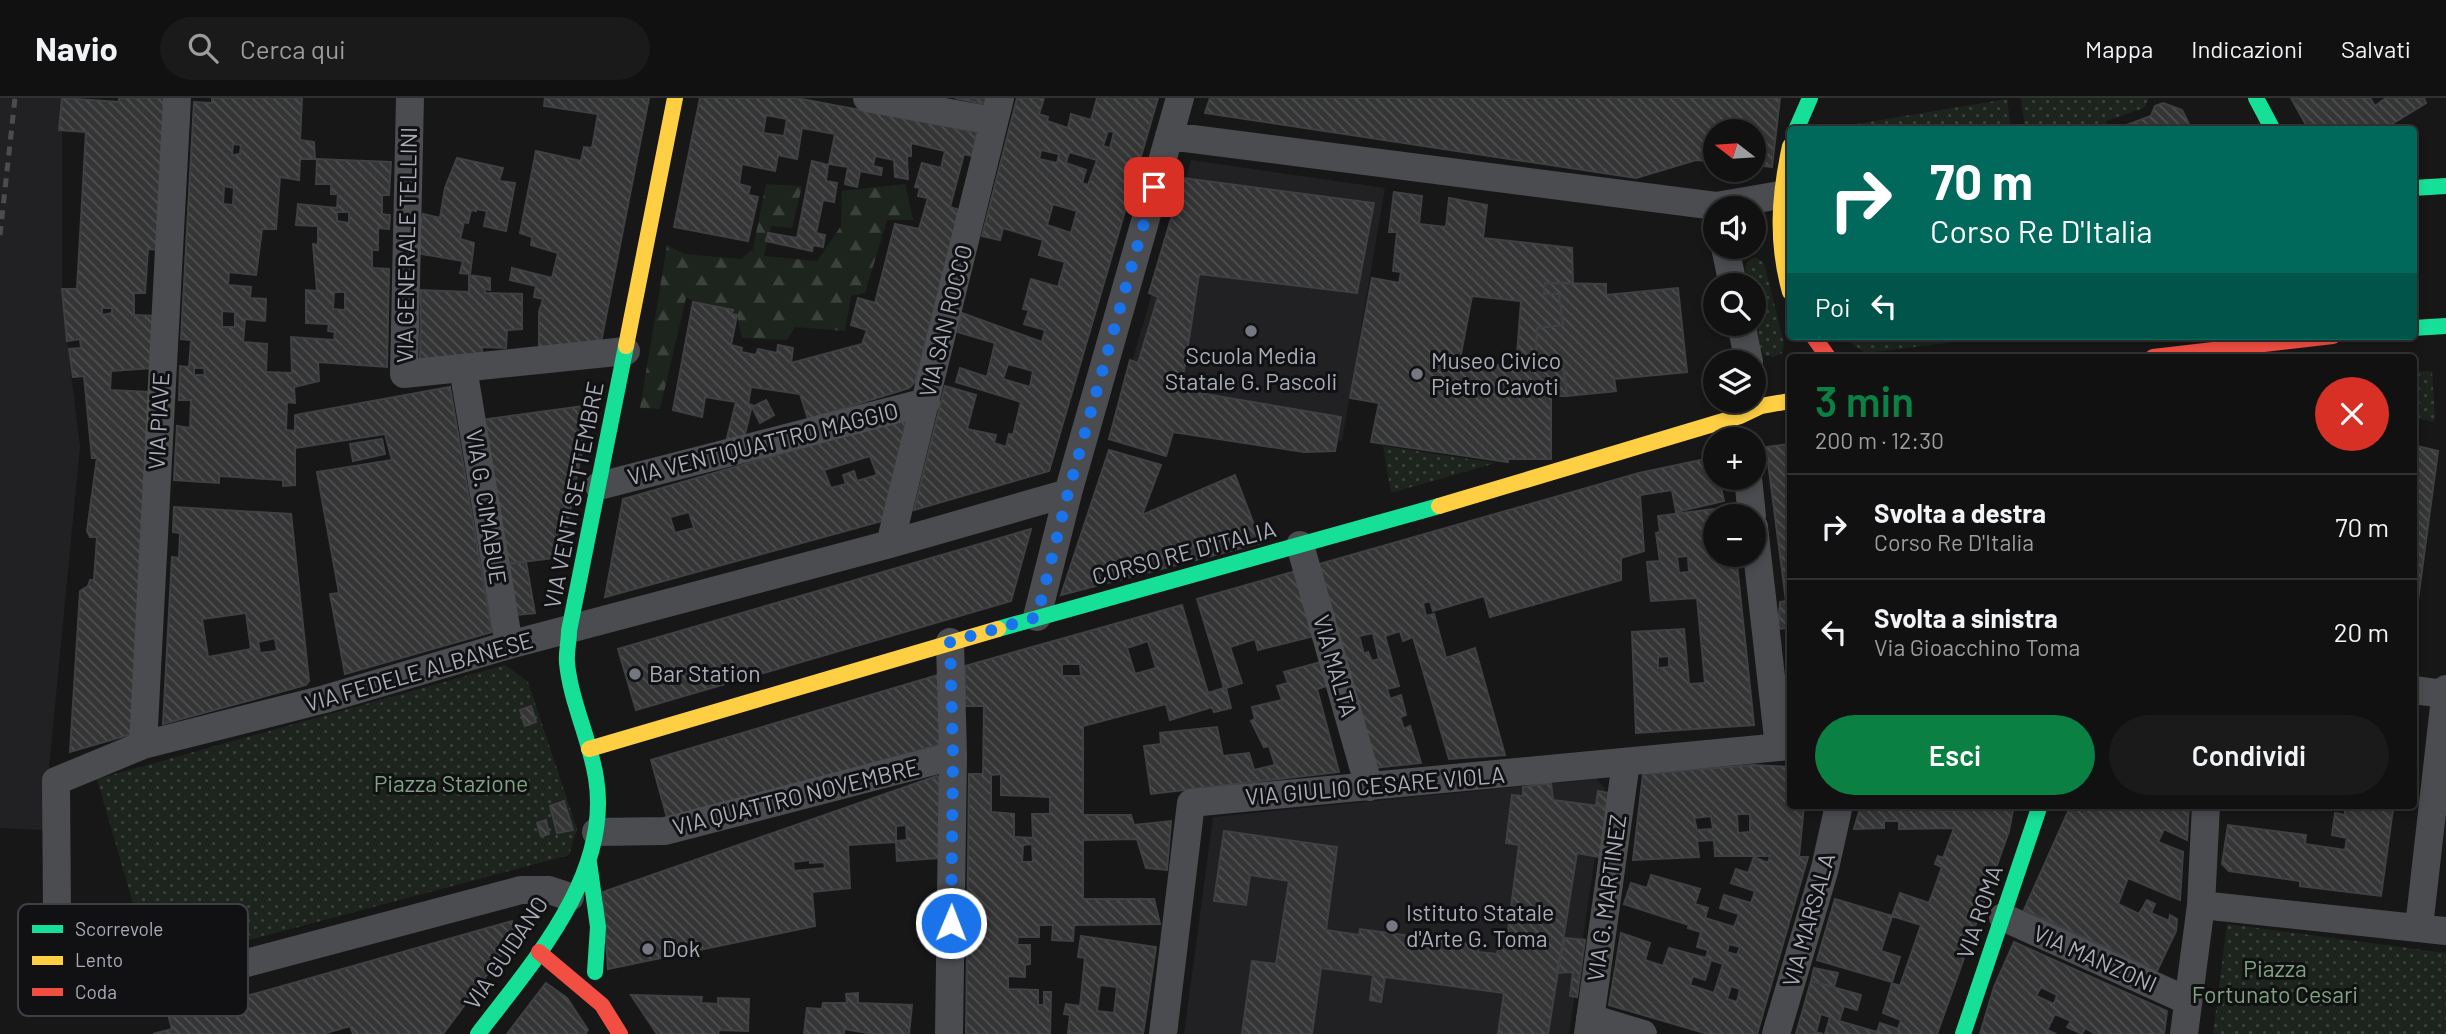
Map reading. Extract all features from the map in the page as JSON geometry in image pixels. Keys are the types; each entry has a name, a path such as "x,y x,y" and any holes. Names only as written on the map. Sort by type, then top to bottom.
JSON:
{"main road":[{"name":"VIA VENTI SETTEMBRE","path":"570,897 589,862 596,832 598,794 567,663 569,631 675,98"},
{"path":"1798,126 1810,98"},
{"path":"2256,98 2271,126"},
{"path":"1787,161 1780,195 1778,236 1787,278"},
{"path":"2417,188 2446,186"},
{"path":"2417,328 2446,326"},
{"path":"2171,354 2254,340"},
{"name":"CORSO RE D'ITALIA","path":"589,749 1037,617 1748,420 1787,402"},
{"name":"VIA ROMA","path":"1963,1034 2039,809"},
{"path":"589,862 598,927 595,972 602,1005"},
{"name":"VIA GUIDANO","path":"478,1034 539,952 569,932 570,897"},
{"path":"569,932 595,972"},
{"path":"539,952 602,1005 620,1034"}],"street":[{"name":"VIA PIAVE","path":"143,745 177,98"},
{"name":"VIA GENERALE TELLINI","path":"410,98 404,374 463,368"},
{"path":"867,98 997,110"},
{"path":"1037,617 1068,493 1180,98"},
{"name":"VIA SAN ROCCO","path":"890,544 997,110"},
{"path":"1169,136 1703,205"},
{"path":"1766,198 1780,195"},
{"path":"463,368 626,351"},
{"name":"VIA G. CIMABUE","path":"463,368 509,645"},
{"name":"VIA VENTIQUATTRO MAGGIO","path":"599,485 926,402"},
{"name":"VIA FEDELE ALBANESE","path":"57,904 56,781 143,745 325,699 509,645 890,544 1068,493"},
{"name":"VIA MALTA","path":"1300,545 1369,787"},
{"path":"1760,567 1785,746"},
{"path":"949,1034 953,756 950,642"},
{"path":"2200,905 2433,929 2446,692 2417,690"},
{"name":"VIA GIULIO CESARE VIOLA","path":"1163,1034 1191,803 1785,746"},
{"name":"VIA QUATTRO NOVEMBRE","path":"596,832 665,831 953,756"},
{"name":"VIA G. MARTINEZ","path":"1589,1026 1626,762"},
{"name":"VIA MARSALA","path":"1776,1034 1825,868 1838,809"},
{"path":"2184,1034 2200,905 2206,809"},
{"name":"VIA FEDELE ALBANESE","path":"248,963 521,890 549,890 570,897"},
{"name":"VIA MANZONI","path":"2003,917 2188,1001"},
{"path":"1589,1026 1643,1034"}],"shaded area":[{"path":"0,98 66,98 62,124 62,297 80,447 43,830 0,828"},
{"name":"Scuola Media Statale G. Pascoli","path":"1191,160 1385,188 1342,441 1181,414 1175,433 1115,420"},
{"name":"Istituto Statale d'Arte G. Toma","path":"1596,779 1605,788 1569,1034 1184,1034 1213,817"}],"green space":[{"path":"2021,98 2149,98 2144,108 2106,121 2107,126 2024,126"},
{"path":"2007,99 2011,126 1844,126"},
{"path":"766,184 802,186 792,228 771,226 764,256 817,261 841,226 842,191 905,184 913,220 887,220 865,293 851,296 845,331 795,327 787,340 742,338 737,315 686,298 660,409 640,408 667,245 684,254 741,259 753,249"},
{"path":"1759,259 1764,263 1784,343 1782,353 1773,357 1766,355 1766,350 1762,350 1757,336 1766,336 1766,273 1746,273 1749,260"},
{"path":"1851,340 1971,340 1866,353 1853,345"},
{"path":"2432,371 2433,422 2417,418 2417,372"},
{"path":"1383,446 1496,463 1391,493"},
{"name":"Piazza Stazione","path":"505,665 528,682 577,829 569,855 248,940 248,904 133,904 97,779"},
{"name":"Piazza Fortunato Cesari","path":"2227,924 2446,953 2446,1034 2213,1034"}],"building":[{"path":"62,98 119,102 119,98 170,98 159,250 148,249 145,293 134,293 134,315 156,316 152,368 111,371 110,390 149,392 135,733 70,752 80,591 88,586 90,580 94,580 97,537 90,537 87,531 97,458 92,458 84,376 73,377 69,349 81,348 80,339 67,341 62,289 77,289 86,132 59,130","holes":["102,308 112,308 112,313 102,315"]},
{"path":"212,98 302,98 300,140 314,142 315,159 300,159 299,180 280,177 276,229 262,229 256,275 229,272 228,285 251,287 250,298 266,299 265,321 245,319 243,342 267,344 266,372 292,373 291,337 334,340 335,332 328,331 329,324 306,323 306,290 317,291 313,244 318,245 318,226 296,225 298,204 337,208 338,194 331,194 331,184 316,184 317,159 391,162 389,195 382,195 382,214 390,215 389,229 378,228 378,250 372,250 372,268 389,269 387,367 318,362 319,381 294,387 295,403 287,402 286,430 295,431 295,415 450,387 492,632 345,674 330,594 339,593 317,472 392,460 385,434 295,448 295,485 283,486 283,480 219,476 219,483 174,480 177,426 190,428 191,400 179,400 180,366 189,367 191,340 181,339 194,102 212,103","holes":["233,144 241,145 240,154 232,155","224,186 234,188 233,205 223,204","337,212 349,212 349,223 337,221","334,292 345,292 345,310 333,309","222,311 235,312 235,327 222,327","194,368 204,368 205,375 194,375"]},
{"path":"545,98 649,98 601,342 539,348 539,312 543,299 534,297 536,286 510,280 512,268 552,278 558,253 531,245 532,237 520,233 536,151 581,161 584,147 592,148 598,114 544,106"},
{"path":"700,98 796,98 977,132 972,156 964,154 950,207 959,210 915,382 909,388 808,419 800,394 751,387 748,404 752,405 744,438 726,442 736,402 705,397 702,417 673,410 693,302 733,310 731,314 737,315 731,345 742,348 741,352 756,355 758,349 777,353 778,345 793,348 791,363 862,344 867,330 851,325 858,298 875,303 895,224 919,229 928,198 918,196 920,188 915,187 922,163 941,168 945,151 911,143 911,156 907,156 908,179 895,177 894,160 875,156 873,166 882,168 881,175 860,171 857,187 845,184 848,167 829,164 835,134 802,128 797,159 778,155 775,171 742,164 739,184 750,187 748,195 758,197 748,241 674,227","holes":["766,115 787,119 784,136 763,133"]},
{"path":"955,98 986,98 984,104"},
{"path":"1017,98 1044,98 1039,114 1048,117 1047,121 1068,128 1071,114 1091,120 1097,98 1158,98 1049,471 914,510 945,386 976,395 967,429 996,435 994,443 1006,447 1009,434 1013,435 1021,402 956,382 960,368 987,377 995,343 958,332 962,313 1042,342 1045,330 1024,324 1029,310 1023,309 1031,279 1058,287 1065,262 1039,255 1043,240 1003,228 1000,240 982,236","holes":["1108,131 1114,132 1110,148 1103,146","1041,150 1059,154 1057,163 1039,159","1069,152 1097,160 1088,185 1082,183 1086,170 1066,163","1053,204 1077,211 1071,233 1047,225","1008,364 1033,371 1030,387 1003,379"]},
{"path":"1210,98 1780,98 1772,167 1766,166 1766,119 1703,119 1703,161 1696,160 1636,178 1205,113"},
{"path":"2291,98 2370,98 2375,106 2386,98 2424,98 2426,103 2389,126 2307,126"},
{"path":"2163,103 2182,110 2190,126 2124,126 2151,116 2155,106"},
{"path":"457,158 503,168 499,181 515,183 506,231 484,226 487,211 471,210 468,223 464,222 460,239 474,243 470,274 460,273 463,261 416,253 423,214 440,218 445,188"},
{"path":"812,161 828,165 826,181 837,183 834,202 823,200 816,233 825,235 823,247 813,245 812,251 766,241 768,233 797,238"},
{"path":"1183,178 1374,203 1357,293 1199,274 1181,390 1341,417 1335,451 1304,452 1173,432 1166,456 1109,439 1130,360 1138,363 1158,297 1149,293"},
{"path":"1394,192 1422,196 1419,224 1446,227 1449,198 1487,205 1483,238 1572,248 1573,283 1545,283 1544,294 1559,294 1563,325 1537,328 1536,355 1547,365 1563,364 1567,396 1551,396 1551,459 1508,459 1508,462 1371,442 1379,403 1350,398 1372,278 1399,283 1401,272 1393,271 1397,232 1389,232","holes":["1472,296 1521,301 1516,368 1460,359"]},
{"path":"469,275 490,278 490,290 485,289 485,293 522,294 522,329 507,330 506,348 482,347 482,356 420,359 421,290 469,292"},
{"path":"1545,283 1606,284 1606,295 1678,288 1687,372 1614,379 1616,391 1567,396 1563,364 1547,365 1536,355 1537,328 1563,325 1559,294 1544,294"},
{"path":"766,400 774,415 760,423 752,407"},
{"path":"591,405 561,557 505,564 480,420"},
{"path":"907,418 882,521 605,597 623,499","holes":["870,456 877,475 857,481 854,471 843,475 846,484 831,488 824,470","689,512 694,528 675,533 670,517"]},
{"path":"382,439 385,454 353,461 350,444"},
{"path":"1787,444 1787,643 1786,628 1778,629 1780,602 1786,601 1766,447"},
{"path":"2417,446 2438,451 2417,607"},
{"path":"1109,450 1161,465 1142,515 1235,475 1261,543 1061,595"},
{"path":"1703,460 1703,490 1721,490 1724,501 1676,512 1672,490 1640,495 1644,551 1621,558 1621,580 1490,617 1484,596 1433,611 1430,601 1423,603 1426,616 1434,614 1446,658 1475,648 1505,755 1449,759 1413,637 1403,641 1400,631 1385,636 1399,686 1387,689 1390,699 1401,695 1406,715 1400,717 1404,729 1410,726 1421,763 1374,768 1316,565 1639,473","holes":["1373,633 1379,659 1372,661 1368,652 1364,654 1359,636"]},
{"path":"174,507 291,514 309,681 306,685 163,724 172,557 179,558 180,533 173,532","holes":["246,613 251,649 208,657 202,619","275,638 277,651 260,653 258,642"]},
{"path":"1703,510 1703,567 1737,567 1754,725 1636,733 1632,632 1684,629 1689,684 1705,683 1697,598 1651,601 1647,562 1660,561 1656,533 1660,532 1658,516","holes":["1688,556 1689,572 1679,573 1677,557","1669,656 1669,667 1658,668 1658,657"]},
{"path":"1031,529 1011,601 636,710 618,649"},
{"path":"526,562 535,613 516,615 507,564"},
{"path":"1296,571 1314,636 1258,650 1255,639 1230,647 1242,683 1226,688 1231,708 1214,712 1212,707 1170,720 1166,704 1083,726 1083,815 1131,815 1134,825 1171,821 1167,870 1146,868 1137,839 1083,840 1083,899 1154,899 1160,924 1074,925 1073,941 1052,940 1053,925 1039,925 1039,937 1018,937 1017,945 1030,945 1030,964 1025,965 1025,977 1008,976 1008,989 1038,990 1038,1005 1044,1005 1044,992 1051,992 1050,1034 966,1034 969,774 983,774 984,706 965,706 965,666 1182,605 1208,693 1224,688 1197,599","holes":["1148,641 1156,668 1135,674 1127,648","1062,664 1080,664 1081,676 1062,676","1001,774 1001,795 1050,797 1050,814 1032,814 1033,838 1014,837 1014,814 991,812 991,775","1032,844 1033,862 1022,862 1023,845"]},
{"path":"1321,662 1329,685 1317,689 1339,772 1151,794 1144,746 1161,744 1160,733 1217,727 1223,756 1249,753 1254,770 1275,765 1269,746 1264,747 1251,721 1255,719 1252,707 1282,700 1277,686 1288,683 1284,672"},
{"path":"941,674 941,744 668,821 651,760"},
{"path":"531,706 536,722 525,726 520,710"},
{"path":"1753,765 1787,767 1787,809 1804,809 1799,857 1808,857 1757,1034 1708,1034 1609,1005 1621,933 1650,943 1645,960 1663,966 1669,948 1706,958 1708,950 1697,947 1701,932 1688,928 1689,925 1624,904 1631,883 1647,888 1651,875 1700,889 1695,904 1708,908 1705,918 1734,927 1739,914 1720,908 1724,895 1751,903 1755,891 1731,883 1736,869 1748,873 1754,857 1768,863 1770,856 1715,856 1714,840 1697,841 1699,857 1633,860 1643,774","holes":["1737,814 1750,814 1750,832 1738,833","1711,816 1713,829 1697,830 1694,818","1729,944 1740,947 1737,955 1727,952","1711,960 1723,964 1714,993 1690,985 1693,976 1705,980","1731,986 1740,989 1737,1002 1727,999"]},
{"path":"937,776 940,779 940,858 897,861 896,842 848,845 850,888 812,892 815,926 608,969 603,892","holes":["906,825 907,840 896,841 896,826","810,860 810,863 824,862 825,868 794,871 793,862"]},
{"path":"1551,783 1553,800 1607,807 1600,857 1577,853 1548,1034 1498,1034 1504,993 1385,977 1381,1002 1370,1000 1373,975 1321,968 1312,1034 1242,1034 1252,961 1276,964 1289,881 1250,875 1246,905 1214,901 1224,831 1337,847 1326,930 1359,935 1360,929 1479,945 1478,952 1497,954 1501,930 1508,931 1519,845 1506,843 1512,795 1523,796 1523,787"},
{"path":"1598,791 1609,793 1607,807 1596,805"},
{"path":"564,801 573,830 557,833 550,806"},
{"path":"1860,809 2013,809 2009,831 1937,1034 1825,1034 1830,1017 1821,1014 1816,1032 1823,1034 1796,1034 1811,981 1861,995 1857,1010 1844,1006 1839,1021 1877,1032 1880,1023 1898,1029 1901,1020 1883,1013 1892,983 1900,986 1921,925 1892,916 1900,893 1929,903 1942,867 1935,864 1938,856 1943,858 1954,828 1899,829 1899,821 1884,821 1884,828 1854,829"},
{"path":"2069,809 2189,809 2187,840 2164,829 2158,842 2183,852 2180,900 2128,878 2118,904 2139,914 2147,900 2155,904 2151,913 2169,921 2170,915 2177,919 2176,931 2157,971 2024,910"},
{"path":"2345,809 2393,809 2381,896 2300,886 2300,881 2229,871 2222,864 2228,825 2306,835 2305,844 2345,850 2347,838 2332,835 2335,813 2345,815"},
{"path":"546,820 549,834 541,836 537,823"},
{"path":"1835,899 1892,916 1881,951 1900,957 1892,982 1817,960"},
{"path":"512,921 515,937 443,1034 353,1034 350,1026 323,1034 153,1034 172,1029 169,1018 176,1016 248,1016 248,996"},
{"path":"1081,936 1156,947 1143,1034 1068,1033 1070,1015 1064,1014 1066,1004 1080,1006 1085,958 1078,957","holes":["1100,985 1117,987 1114,1013 1097,1011"]},
{"path":"1565,938 1585,940 1577,997 1570,996 1573,972 1556,973"},
{"path":"2014,942 2167,1011 2164,1034 2096,1034 2085,1028 2082,1034 2067,1027 2071,1021 2055,1014 2047,1030 2056,1034 1980,1034 1994,987","holes":["2041,987 2057,995 2054,1004 2036,996"]},
{"path":"1814,968 1838,973 1834,987 1811,981"},
{"path":"546,983 567,998 588,1030 585,1034 507,1034"},
{"path":"858,993 858,1003 912,1005 909,1034 874,1034 844,1029 844,1034 804,1034 807,1008 822,1009 823,1003 847,1003 846,994"},
{"path":"631,995 702,997 701,1003 718,1004 718,998 749,999 748,1031 657,1034"}],"railway":[{"path":"0,235 15,98"}],"traffic: fast":[{"path":"1798,126 1810,98"},
{"path":"2256,98 2271,126"},
{"path":"2417,188 2446,186"},
{"path":"2417,328 2446,326"},
{"path":"478,1034 521,978 563,916 580,883 592,849 598,814 596,778 572,692 567,655 569,631 626,346"},
{"path":"998,629 1439,506"},
{"path":"1963,1034 2039,809"},
{"path":"589,862 598,927 595,972"}],"traffic: slow":[{"path":"626,346 675,98"},
{"path":"1787,162 1781,219 1787,278"},
{"path":"1439,506 1740,416 1761,406 1787,402"},
{"path":"589,749 998,629"}],"traffic: jam":[{"path":"1816,340 1826,354"},
{"path":"2179,354 2299,340"},
{"path":"539,952 602,1005 620,1034"}],"place":[{"name":"Scuola Media Statale G. Pascoli","path":"1251,331"},
{"name":"Museo Civico Pietro Cavoti","path":"1417,374"},
{"name":"Bar Station","path":"635,674"},
{"name":"Istituto Statale d'Arte G. Toma","path":"1392,926"},
{"name":"Dok","path":"648,949"}],"route":[{"path":"951,923 953,756 950,642 1037,617 1068,493 1154,187"}]}
